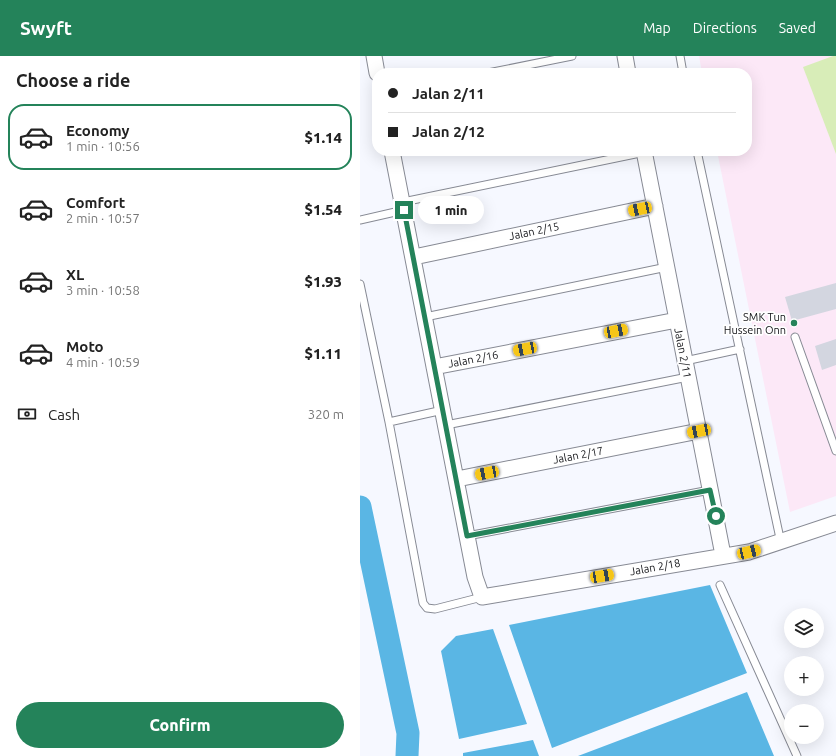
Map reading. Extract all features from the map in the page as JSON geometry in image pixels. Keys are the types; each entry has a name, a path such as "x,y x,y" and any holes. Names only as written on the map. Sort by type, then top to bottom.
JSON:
{"street":[{"path":"374,56 376,68"},
{"path":"625,56 627,68"},
{"path":"393,156 414,257 475,577 482,597"},
{"name":"Jalan 2/11","path":"647,156 654,206 723,556"},
{"name":"Jalan 2/15","path":"414,257 654,206"},
{"name":"Jalan 2/16","path":"434,367 677,320"},
{"name":"Jalan 2/17","path":"457,479 699,431"},
{"name":"Jalan 2/18","path":"482,597 749,552 781,543 836,523"}],"lane":[{"path":"513,68 572,56"},
{"path":"680,56 682,68"},
{"path":"360,220 403,206 628,156"},
{"path":"698,156 781,543"},
{"path":"425,317 666,267"},
{"path":"360,284 389,422 423,602 427,608 435,609 482,597"},
{"path":"795,337 836,451"},
{"path":"685,361 740,349"},
{"path":"389,422 445,418 688,377"},
{"path":"467,536 710,490"},
{"path":"720,585 797,756"}],"shaded area":[{"name":"SMK Tun Hussein Onn","path":"699,56 836,56 836,496 790,512 718,156 752,156 752,68 701,68"}],"green space":[{"path":"836,56 836,154 803,67"}],"water":[{"path":"710,585 747,673 552,748 509,625"},
{"path":"493,629 527,724 459,739 441,651 456,636"},
{"path":"747,692 774,756 578,756"},
{"path":"533,740 539,756 463,756 463,753"}],"building":[{"path":"836,283 836,309 792,321 785,297"},
{"path":"836,339 836,365 822,370 815,346"}],"waterway":[{"path":"360,507 408,733 407,756"}],"place":[{"name":"SMK Tun Hussein Onn","path":"794,323"}],"route":[{"path":"404,210 467,536 710,490 716,516"}]}
